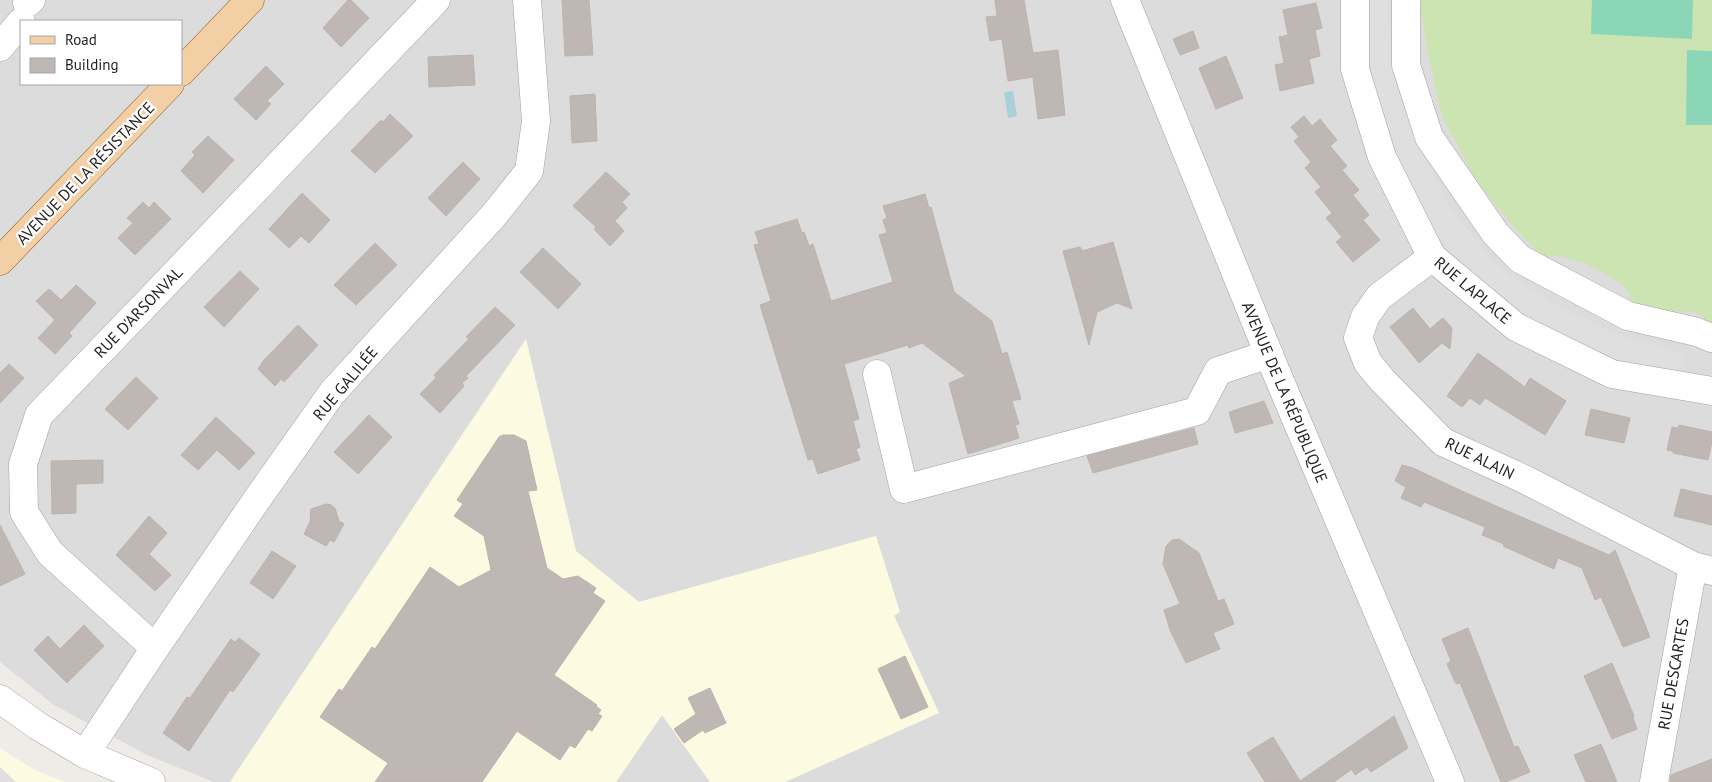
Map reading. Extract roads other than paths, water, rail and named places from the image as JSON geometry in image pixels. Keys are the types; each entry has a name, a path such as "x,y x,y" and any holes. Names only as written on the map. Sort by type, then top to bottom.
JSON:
{"main road":[{"path":"182,71 250,0"},
{"name":"AVENUE DE LA RÉSISTANCE","path":"0,261 169,85"}],"street":[{"name":"RUE D'ARSONVAL","path":"155,648 50,553 24,512 23,464 38,415 436,0"},
{"name":"RUE GALILÉE","path":"85,754 252,506 332,393 494,215 529,171 536,121 527,0"},
{"name":"AVENUE DE LA RÉPUBLIQUE","path":"1125,0 1269,354 1450,782"},
{"name":"RUE LAPLACE","path":"1355,0 1355,69 1382,157 1432,257 1516,327 1612,374 1712,392"},
{"path":"1406,0 1406,65 1429,137 1495,233 1520,258 1628,316 1698,332 1711,338"},
{"path":"0,47 26,9"},
{"name":"RUE ALAIN","path":"1432,257 1379,297 1365,317 1358,338 1368,363 1383,381 1443,442 1526,480 1702,568"},
{"path":"877,374 904,490 1197,411 1218,370 1269,354"},
{"name":"RUE DESCARTES","path":"1654,782 1702,568"},
{"path":"0,699 38,726 85,754 152,782"}],"water":[{"path":"1013,91 1017,116 1008,118 1004,92"}]}
